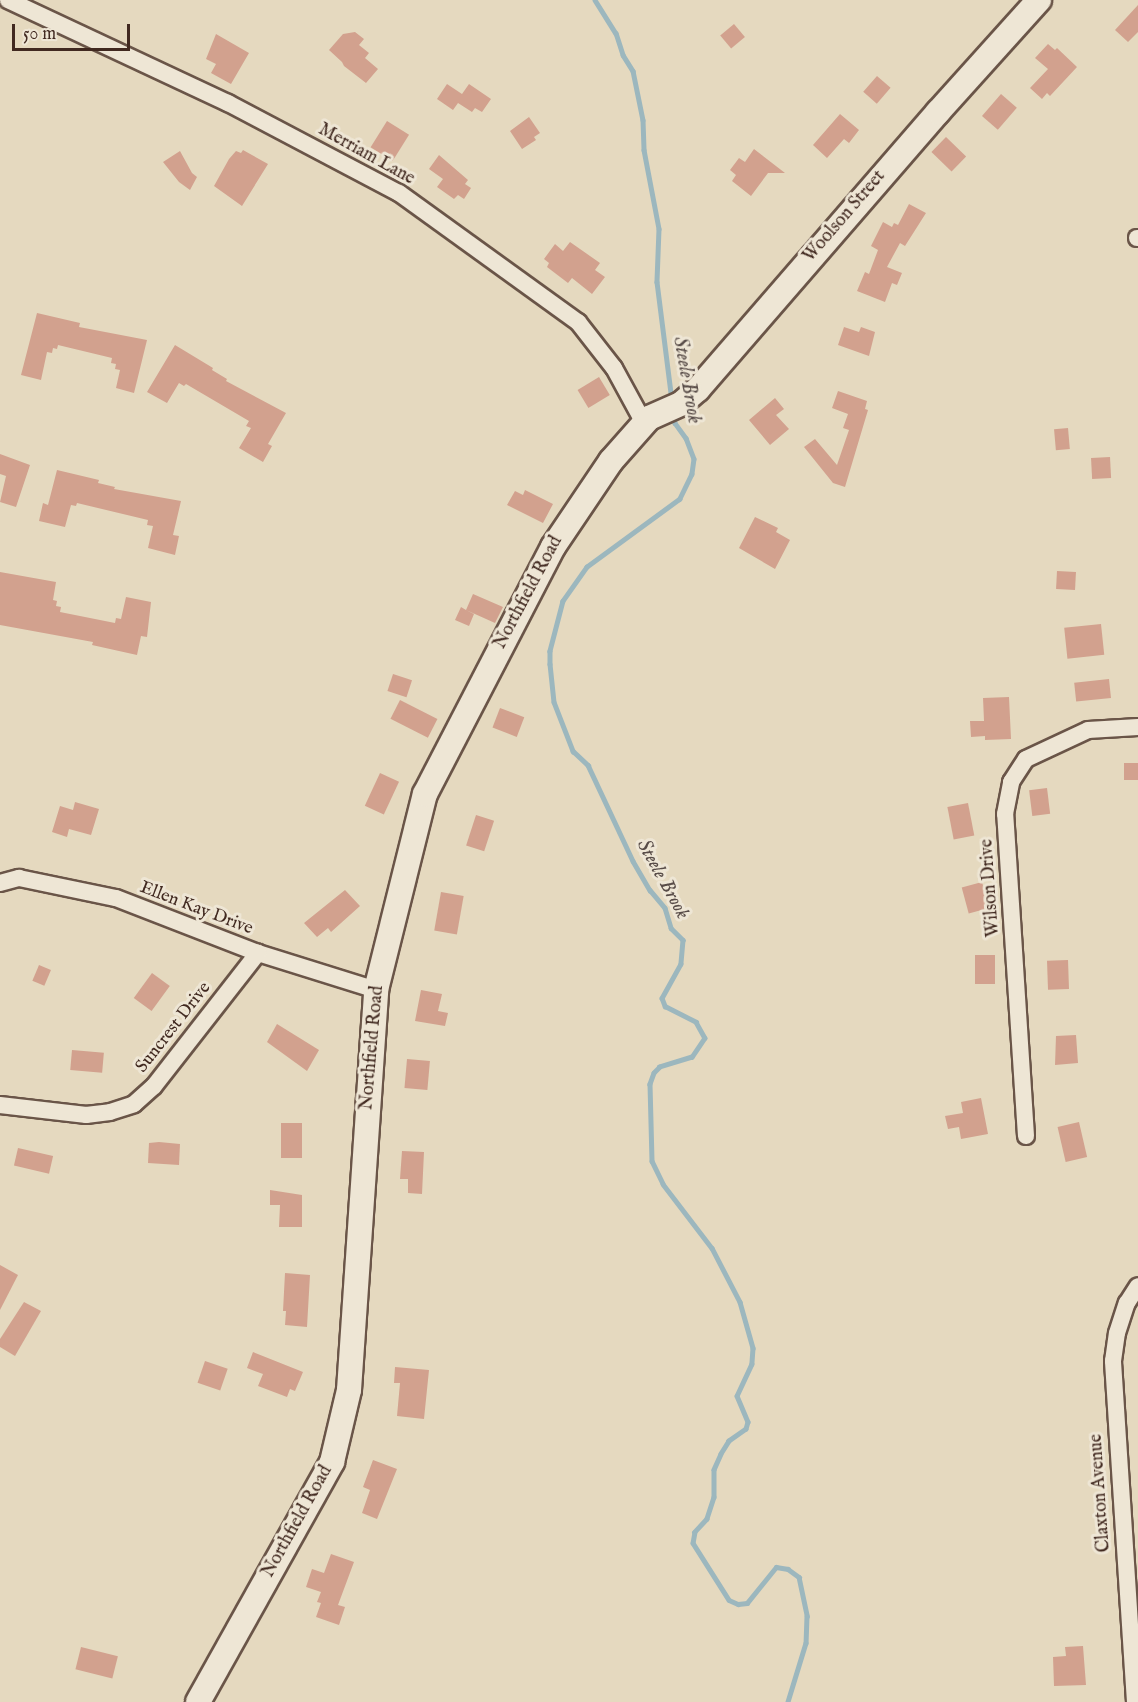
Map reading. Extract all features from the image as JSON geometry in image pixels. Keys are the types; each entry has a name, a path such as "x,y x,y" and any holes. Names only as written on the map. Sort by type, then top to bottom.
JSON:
{"street":[{"name":"Merriam Lane","path":"8,0 228,103 399,192 578,322 651,418"},
{"name":"Woolson Street","path":"651,418 679,403 698,389 938,111 1040,0"},
{"name":"Northfield Road","path":"198,1702 332,1462 349,1390 376,990 425,794 553,548 611,461 651,418"},
{"name":"Wilson Drive","path":"1026,1136 1005,814 1011,782 1026,759 1088,730 1138,727"},
{"name":"Ellen Kay Drive","path":"0,883 19,878 116,898 258,953 376,990"},
{"name":"Suncrest Drive","path":"0,1104 87,1115 110,1112 134,1104 154,1086 258,953"},
{"name":"Claxton Avenue","path":"1135,1702 1113,1361 1117,1333 1127,1303 1138,1286"}],"building":[{"path":"1138,5 1138,32 1128,42 1115,30"},
{"path":"734,24 745,37 731,49 720,36"},
{"path":"355,32 364,39 359,45 369,53 365,58 378,69 366,83 344,66 329,50 343,34"},
{"path":"216,34 249,53 231,84 211,73 216,64 206,59"},
{"path":"1048,44 1055,50 1057,48 1077,67 1050,96 1047,93 1042,99 1030,88 1048,69 1035,58"},
{"path":"877,76 891,88 877,104 863,92"},
{"path":"447,84 462,94 469,84 491,99 482,112 475,108 472,112 458,103 453,110 437,99"},
{"path":"1001,94 1017,108 998,130 982,116"},
{"path":"840,114 859,130 849,143 844,139 827,158 813,145"},
{"path":"529,117 540,133 534,137 536,140 522,149 510,131"},
{"path":"387,121 409,135 393,161 371,147"},
{"path":"946,137 966,156 952,172 931,152"},
{"path":"754,149 785,173 768,173 751,196 732,181 736,175 730,170 739,158 745,162"},
{"path":"243,150 268,164 242,206 214,186 229,159 236,151 241,153"},
{"path":"180,151 192,173 197,177 190,190 179,182 163,162"},
{"path":"439,155 468,180 465,184 471,188 464,199 458,195 454,199 437,187 443,179 429,169"},
{"path":"909,204 926,213 905,246 900,243 887,267 902,273 897,285 892,283 885,302 857,291 865,272 869,274 878,250 871,246 883,222 892,227 894,223 898,225"},
{"path":"570,242 600,263 595,270 605,277 592,294 572,278 568,283 547,267 549,263 544,259 555,244 563,251"},
{"path":"37,313 80,323 79,327 147,340 134,393 116,388 120,370 115,369 116,364 111,363 112,358 58,345 57,349 53,348 52,353 47,352 41,380 21,375"},
{"path":"844,327 859,332 861,327 875,332 869,356 838,345"},
{"path":"175,345 213,368 212,370 227,379 226,381 286,413 268,444 272,446 263,462 239,448 251,428 246,426 249,421 186,384 184,386 179,383 167,403 147,392"},
{"path":"599,377 610,395 588,408 578,390"},
{"path":"838,391 867,401 865,409 868,410 845,487 833,483 804,447 815,439 837,465 849,430 843,428 848,414 832,408"},
{"path":"775,398 784,409 776,415 789,429 770,445 749,420"},
{"path":"1068,428 1070,449 1056,450 1054,429"},
{"path":"0,454 30,465 16,507 0,502 6,476 0,474"},
{"path":"1110,457 1111,478 1092,479 1091,458"},
{"path":"57,470 99,480 98,483 115,487 114,489 181,501 173,535 179,536 175,555 148,548 153,526 147,525 148,520 77,503 76,506 71,505 65,527 39,521 43,503 48,505"},
{"path":"525,490 553,504 543,523 507,505 515,491 523,495"},
{"path":"755,517 778,528 776,532 790,540 775,569 739,548"},
{"path":"1057,571 1076,572 1075,590 1056,589"},
{"path":"0,572 56,582 53,600 57,601 56,606 61,607 60,612 115,623 116,618 121,619 126,597 151,602 147,637 141,636 137,655 92,645 93,642 0,625"},
{"path":"473,594 503,607 495,623 466,610"},
{"path":"461,607 474,614 469,626 455,620"},
{"path":"1101,624 1104,655 1067,659 1064,628"},
{"path":"393,674 412,680 406,697 387,691"},
{"path":"1109,679 1111,698 1076,702 1074,683"},
{"path":"1009,697 1011,739 985,740 985,736 971,737 970,721 984,721 983,698"},
{"path":"400,700 437,719 428,738 390,719"},
{"path":"500,708 524,717 517,737 492,728"},
{"path":"1124,763 1138,763 1138,780 1124,780"},
{"path":"380,773 399,782 384,815 365,806"},
{"path":"1047,788 1050,814 1032,816 1029,790"},
{"path":"75,802 99,809 91,835 69,829 67,837 52,832 60,806 73,810"},
{"path":"968,803 974,835 954,839 947,807"},
{"path":"476,815 494,821 484,851 466,845"},
{"path":"982,882 989,908 969,914 962,887"},
{"path":"345,890 360,906 331,932 328,928 317,937 304,923"},
{"path":"441,892 464,896 457,934 434,930"},
{"path":"975,955 995,955 995,984 975,984"},
{"path":"1068,960 1069,989 1048,990 1047,961"},
{"path":"39,965 51,970 44,986 32,981"},
{"path":"152,973 170,986 152,1011 134,998"},
{"path":"421,990 442,994 438,1011 448,1013 445,1026 415,1021"},
{"path":"277,1024 319,1050 307,1071 267,1042"},
{"path":"1076,1035 1078,1063 1055,1065 1056,1036"},
{"path":"72,1050 104,1053 102,1073 70,1070"},
{"path":"407,1059 430,1061 427,1090 404,1088"},
{"path":"981,1098 988,1134 961,1139 959,1127 948,1129 945,1116 963,1113 961,1102"},
{"path":"1079,1122 1087,1157 1066,1162 1058,1127"},
{"path":"281,1123 302,1123 302,1158 281,1158"},
{"path":"149,1143 180,1144 179,1165 148,1163"},
{"path":"18,1148 53,1156 49,1174 14,1166"},
{"path":"402,1151 424,1152 422,1194 408,1193 408,1179 400,1179"},
{"path":"270,1190 302,1195 302,1227 279,1227 280,1205 270,1205"},
{"path":"0,1265 18,1275 0,1310"},
{"path":"285,1273 310,1275 307,1327 285,1325 286,1311 283,1311"},
{"path":"24,1302 41,1311 15,1356 0,1347 0,1339"},
{"path":"253,1352 303,1372 295,1391 290,1389 287,1397 258,1386 263,1374 247,1368"},
{"path":"205,1361 228,1369 220,1391 198,1383"},
{"path":"395,1367 429,1370 424,1419 397,1416 400,1383 394,1383"},
{"path":"373,1460 397,1469 377,1519 362,1513 370,1490 363,1487"},
{"path":"331,1554 354,1562 338,1605 345,1607 339,1625 316,1617 321,1603 317,1602 321,1592 306,1587 312,1569 324,1573"},
{"path":"1083,1646 1086,1685 1054,1686 1053,1657 1066,1656 1065,1647"},
{"path":"81,1647 118,1656 112,1679 75,1669"}],"waterway":[{"name":"Steele Brook","path":"595,0 616,33 623,55 633,71 643,120 644,150 659,229 657,282 672,400"},
{"name":"Steele Brook","path":"674,414 675,423 686,438 694,459 692,474 680,499 587,567 563,601 550,651 550,664 554,702 573,751 588,765 633,861 650,890 665,908 671,928 683,940 681,964 662,998 665,1006 696,1022 705,1038 692,1057 660,1067 654,1073 650,1084 652,1161 663,1184 712,1248 740,1302 753,1348 752,1364 737,1396 748,1422 746,1429 729,1441 721,1454 714,1470 714,1497 707,1519 695,1532 693,1543 729,1600 738,1604 747,1603 776,1567 788,1569 799,1577 807,1616 806,1643 788,1702"}]}
